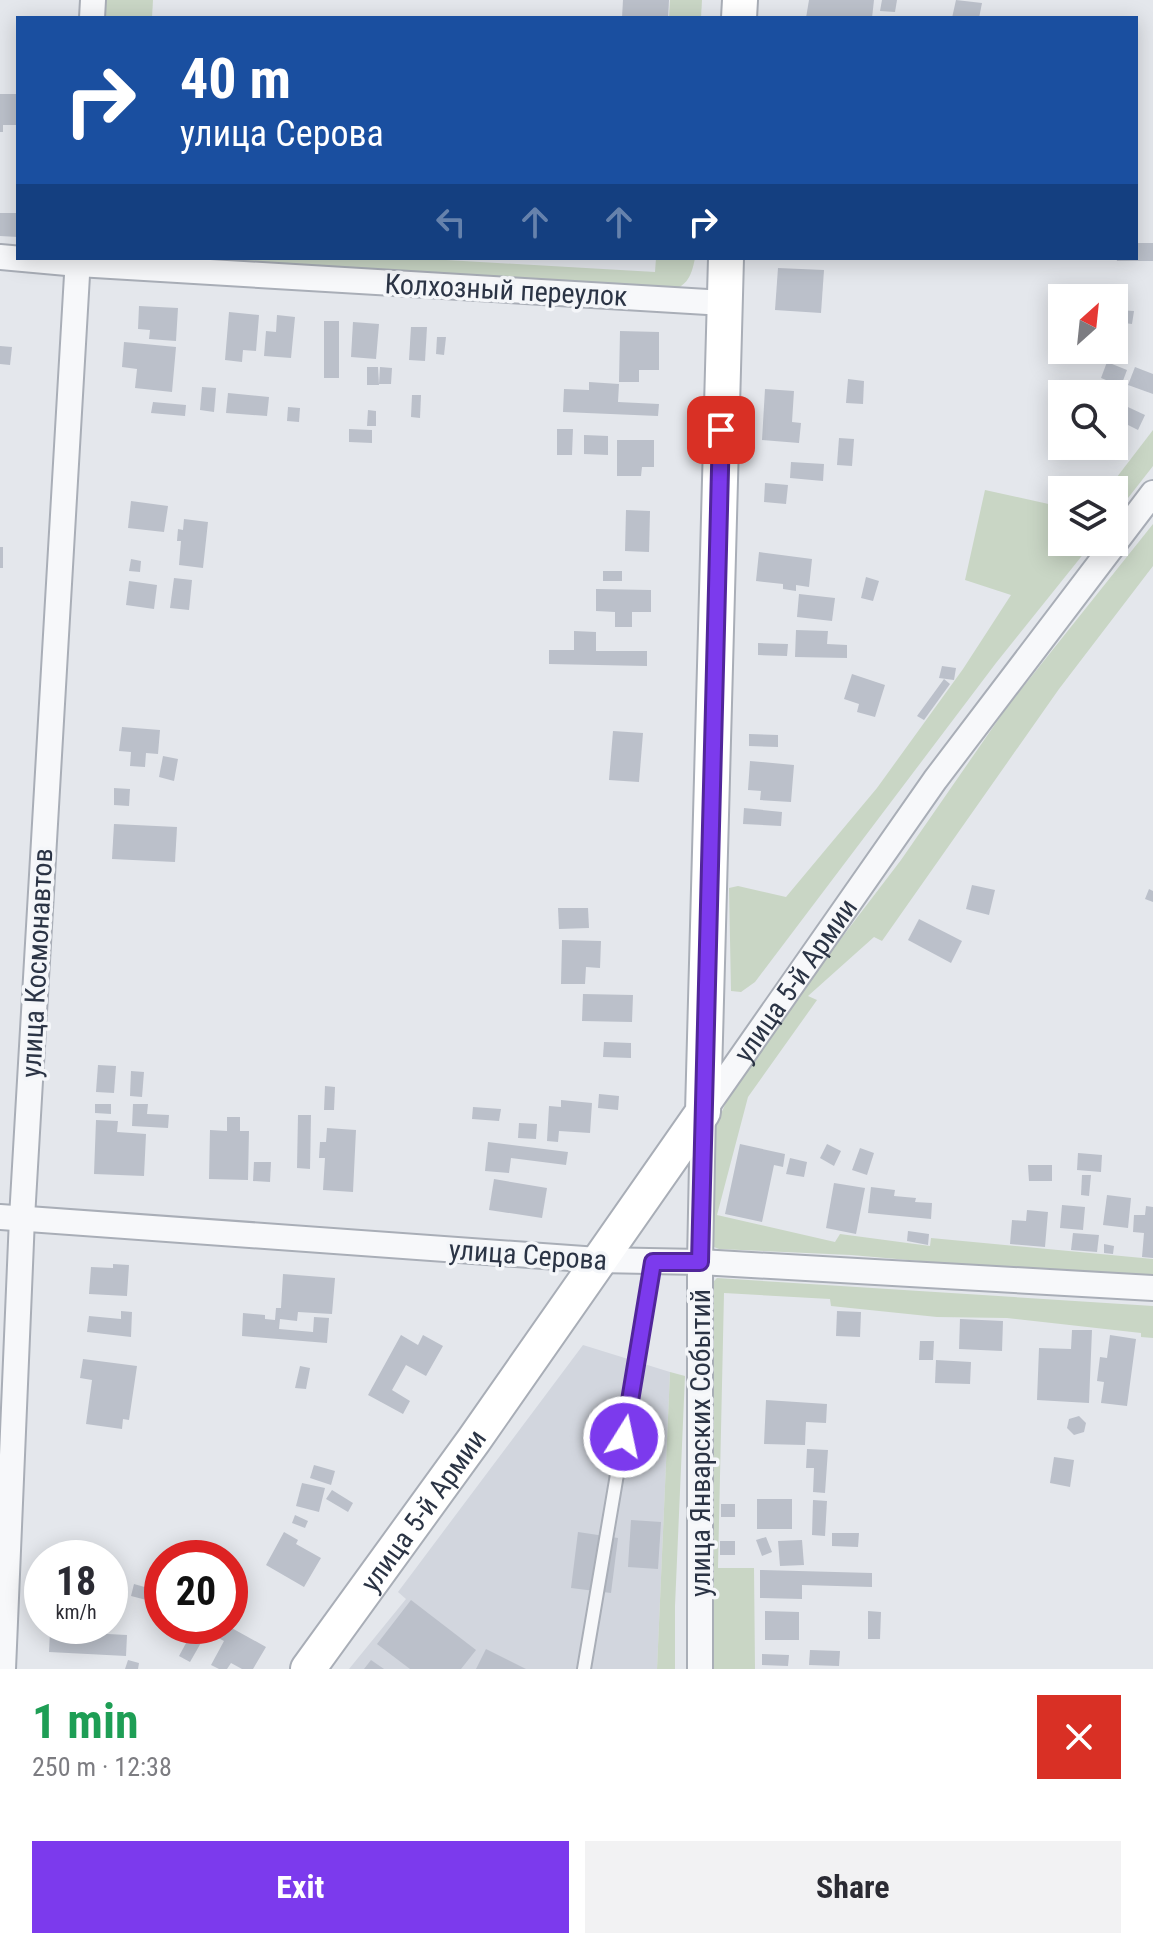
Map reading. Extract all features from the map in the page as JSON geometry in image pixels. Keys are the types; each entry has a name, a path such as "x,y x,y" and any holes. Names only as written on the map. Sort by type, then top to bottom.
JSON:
{"street":[{"name":"улица Январских Событий","path":"700,1669 700,1262 726,260"},
{"name":"Колхозный переулок","path":"78,261 724,303"},
{"name":"улица Космонавтов","path":"3,1669 11,1217 78,261"},
{"name":"улица 5-й Армии","path":"308,1669 474,1440 935,780 1153,493"},
{"name":"улица Серова","path":"11,1217 598,1260 700,1262 1153,1288"}],"lane":[{"path":"584,1669 653,1262"}],"shaded area":[{"path":"583,1345 670,1372 657,1669 349,1669 406,1599 398,1592"}],"green space":[{"path":"100,0 153,0 152,16 99,16"},
{"path":"670,0 702,0 701,16 669,16"},
{"path":"123,260 447,260 655,272 656,260 695,260 686,281 665,293"},
{"path":"1153,430 1153,466 1128,498 1128,476 1118,476"},
{"path":"985,490 1048,504 1048,556 1082,556 996,663 755,982 741,992 731,991 729,888 738,886 786,897 877,788 963,669 1011,595 965,580"},
{"path":"1153,524 1153,566 1059,689 882,941 874,937 808,996 817,1000 748,1097 717,1215 835,1242 840,1234 930,1246 931,1238 1153,1259 1153,1281 851,1255 719,1249 706,1244 708,1143 740,1071 901,860 1007,707"},
{"path":"717,1278 1153,1306 1153,1338 1141,1337 1141,1333 1007,1318 937,1317 831,1306 830,1299 724,1293 718,1568 754,1568 755,1669 708,1669 711,1284"},
{"path":"670,1372 685,1376 675,1669 657,1669"}],"building":[{"path":"623,0 669,0 668,16 622,16"},
{"path":"809,0 874,0 872,16 806,16"},
{"path":"882,0 897,0 895,12 880,11"},
{"path":"956,0 982,3 979,16 952,16"},
{"path":"0,94 16,94 16,125 3,125 3,132 0,132"},
{"path":"0,213 16,213 16,237 0,236"},
{"path":"1138,243 1153,243 1153,261 1117,261 1138,260"},
{"path":"778,268 824,270 821,313 775,310"},
{"path":"139,306 178,308 176,341 149,339 150,330 138,329"},
{"path":"1128,311 1134,311 1132,324 1128,323"},
{"path":"229,312 259,315 256,351 243,350 242,362 225,360"},
{"path":"277,315 295,317 291,358 264,356 266,331 276,332"},
{"path":"324,321 339,321 339,378 324,378"},
{"path":"353,322 379,324 376,359 351,357"},
{"path":"411,327 427,327 425,361 409,360"},
{"path":"620,331 659,332 659,370 639,370 639,382 619,382"},
{"path":"437,337 446,337 444,355 436,354"},
{"path":"124,342 176,347 172,392 135,388 137,369 122,367"},
{"path":"0,346 12,347 10,365 0,364"},
{"path":"1106,364 1127,370 1123,380 1101,378"},
{"path":"367,367 378,367 379,385 367,385"},
{"path":"380,367 392,368 391,384 379,384"},
{"path":"1135,367 1153,374 1153,394 1128,385"},
{"path":"848,379 864,381 863,404 846,403"},
{"path":"589,382 619,384 618,402 659,404 658,416 563,412 564,389 589,390"},
{"path":"202,387 216,388 214,412 200,410"},
{"path":"765,389 794,391 792,422 801,423 799,443 762,440"},
{"path":"228,393 269,397 267,416 226,413"},
{"path":"412,395 421,395 420,418 411,417"},
{"path":"153,402 186,405 185,416 151,413"},
{"path":"288,407 300,408 299,422 287,421"},
{"path":"1128,407 1145,415 1138,430 1128,425"},
{"path":"368,410 376,411 376,426 367,426"},
{"path":"349,429 372,430 372,443 349,442"},
{"path":"557,429 573,429 572,455 557,455"},
{"path":"584,435 608,436 608,455 584,454"},
{"path":"839,438 854,439 852,466 837,465"},
{"path":"617,440 654,440 654,467 642,467 641,476 617,476"},
{"path":"791,462 824,464 823,481 790,478"},
{"path":"765,483 788,485 786,504 764,502"},
{"path":"131,501 168,506 164,532 128,528"},
{"path":"626,510 650,511 649,552 625,551"},
{"path":"184,519 208,522 203,568 179,565 181,541 177,541 178,529 183,530"},
{"path":"0,547 3,547 3,568 0,568"},
{"path":"759,552 812,559 809,587 796,585 796,591 783,589 783,584 756,581"},
{"path":"131,559 141,561 140,572 129,571"},
{"path":"603,571 622,571 622,581 603,581"},
{"path":"866,577 879,581 873,601 861,598"},
{"path":"174,578 192,580 189,610 170,608"},
{"path":"129,581 157,585 154,609 126,605"},
{"path":"596,589 651,590 651,612 632,612 632,627 615,627 615,612 596,611"},
{"path":"799,594 835,598 832,621 797,617"},
{"path":"796,630 828,631 827,644 847,645 847,658 795,657"},
{"path":"574,631 596,632 596,651 647,651 647,666 549,664 549,650 574,650"},
{"path":"758,643 788,644 787,656 758,655"},
{"path":"942,666 956,668 954,680 939,678"},
{"path":"852,674 885,685 875,717 857,712 859,704 844,699"},
{"path":"944,679 950,684 924,720 917,716"},
{"path":"122,727 160,730 158,754 146,753 145,767 130,766 131,752 119,751"},
{"path":"613,731 643,733 639,782 609,780"},
{"path":"749,734 778,735 778,747 749,746"},
{"path":"163,756 178,759 174,781 159,777"},
{"path":"750,761 794,765 791,802 760,800 761,791 748,790"},
{"path":"114,788 130,789 129,806 114,805"},
{"path":"744,808 782,812 781,826 743,824"},
{"path":"114,824 177,827 175,862 112,859"},
{"path":"972,885 995,890 989,915 966,909"},
{"path":"1149,889 1153,891 1153,902 1145,899"},
{"path":"558,908 588,908 589,928 559,929"},
{"path":"919,919 962,941 951,963 908,940"},
{"path":"562,940 601,941 600,968 586,967 585,984 561,984"},
{"path":"583,994 633,995 632,1022 582,1021"},
{"path":"604,1042 631,1043 631,1058 603,1057"},
{"path":"98,1065 116,1066 114,1093 96,1092"},
{"path":"131,1071 144,1072 142,1097 130,1096"},
{"path":"325,1086 335,1087 334,1110 324,1110"},
{"path":"599,1094 619,1096 618,1110 598,1108"},
{"path":"561,1100 592,1103 590,1133 559,1131 558,1142 547,1141 549,1106 561,1107"},
{"path":"95,1104 111,1104 111,1114 95,1113"},
{"path":"133,1104 148,1104 147,1114 169,1115 168,1128 132,1126"},
{"path":"473,1107 501,1109 499,1121 472,1119"},
{"path":"298,1115 311,1115 310,1169 297,1168"},
{"path":"227,1117 240,1117 240,1131 249,1131 248,1180 209,1179 210,1130 227,1131"},
{"path":"96,1120 118,1121 117,1132 146,1134 144,1176 94,1174"},
{"path":"519,1123 537,1124 536,1139 518,1138"},
{"path":"327,1128 356,1130 353,1192 323,1190 325,1158 319,1158 320,1142 326,1142"},
{"path":"488,1142 568,1152 566,1165 511,1158 509,1173 485,1171"},
{"path":"740,1144 785,1154 783,1167 774,1165 762,1222 725,1214"},
{"path":"827,1144 841,1151 834,1166 820,1158"},
{"path":"860,1148 874,1153 867,1175 852,1170"},
{"path":"1078,1153 1102,1155 1101,1172 1077,1170"},
{"path":"790,1158 807,1162 804,1177 786,1174"},
{"path":"254,1162 271,1162 270,1182 253,1181"},
{"path":"1028,1165 1052,1165 1052,1181 1029,1181"},
{"path":"1082,1175 1091,1175 1089,1196 1081,1195"},
{"path":"494,1179 547,1188 542,1218 489,1210"},
{"path":"834,1183 865,1188 856,1234 826,1228"},
{"path":"871,1187 895,1190 894,1196 916,1198 915,1202 932,1203 931,1219 868,1213"},
{"path":"1107,1195 1131,1198 1128,1228 1103,1225"},
{"path":"1062,1205 1085,1207 1083,1230 1060,1228"},
{"path":"1146,1206 1153,1207 1153,1258 1142,1257 1144,1233 1133,1232 1134,1215 1145,1215"},
{"path":"1027,1210 1048,1212 1045,1247 1010,1244 1012,1220 1026,1221"},
{"path":"908,1231 929,1234 928,1245 907,1241"},
{"path":"1073,1233 1099,1235 1097,1252 1071,1250"},
{"path":"1104,1244 1114,1246 1113,1254 1104,1253"},
{"path":"113,1264 129,1265 127,1296 89,1294 91,1267 113,1268"},
{"path":"283,1274 335,1278 332,1314 298,1312 297,1321 280,1319 279,1329 313,1332 314,1317 329,1318 327,1343 242,1336 243,1313 265,1315 265,1319 275,1320 276,1308 281,1308"},
{"path":"121,1311 132,1312 131,1337 87,1332 89,1316 121,1319"},
{"path":"837,1311 861,1312 860,1337 836,1336"},
{"path":"960,1319 1003,1321 1002,1351 959,1349"},
{"path":"1072,1330 1092,1330 1089,1403 1037,1400 1039,1348 1071,1349"},
{"path":"401,1335 418,1345 423,1335 443,1346 426,1376 406,1365 392,1390 410,1401 403,1414 368,1395"},
{"path":"1110,1335 1136,1339 1127,1406 1101,1403 1104,1382 1097,1381 1100,1357 1107,1358"},
{"path":"920,1341 934,1341 933,1360 919,1360"},
{"path":"83,1359 137,1366 129,1420 123,1419 122,1429 86,1424 92,1380 80,1378"},
{"path":"936,1360 971,1362 970,1384 935,1383"},
{"path":"300,1366 310,1368 306,1389 295,1388"},
{"path":"766,1400 827,1404 826,1423 806,1422 805,1445 764,1444"},
{"path":"1079,1416 1086,1423 1084,1432 1074,1435 1067,1428 1069,1419"},
{"path":"807,1449 828,1450 825,1493 813,1492 814,1468 806,1468"},
{"path":"1054,1457 1074,1460 1070,1487 1050,1483"},
{"path":"314,1465 335,1471 331,1485 310,1478"},
{"path":"302,1483 325,1488 319,1512 296,1506"},
{"path":"332,1490 353,1503 348,1512 326,1499"},
{"path":"757,1499 792,1499 792,1529 757,1529"},
{"path":"813,1500 827,1501 825,1536 812,1535"},
{"path":"721,1504 735,1504 735,1517 721,1517"},
{"path":"295,1515 308,1521 305,1528 292,1523"},
{"path":"631,1520 661,1522 658,1569 628,1567"},
{"path":"284,1532 298,1540 296,1544 321,1558 304,1587 266,1565"},
{"path":"578,1532 618,1538 611,1593 571,1588"},
{"path":"832,1533 859,1533 858,1547 832,1546"},
{"path":"766,1537 772,1552 762,1556 756,1540"},
{"path":"802,1540 804,1565 780,1566 778,1541"},
{"path":"720,1541 735,1541 735,1555 720,1555"},
{"path":"760,1570 872,1573 872,1587 802,1585 802,1599 760,1598"},
{"path":"134,1584 144,1587 144,1599 131,1596"},
{"path":"411,1600 476,1650 461,1669 410,1669 377,1644"},
{"path":"765,1611 799,1612 799,1640 765,1640"},
{"path":"868,1611 881,1612 880,1639 868,1639"},
{"path":"248,1637 266,1647 253,1669 242,1669 231,1663 227,1669 211,1665 222,1644 248,1644"},
{"path":"49,1644 127,1644 126,1656 49,1652"},
{"path":"186,1644 200,1644 190,1662 179,1656"},
{"path":"486,1649 526,1669 476,1669"},
{"path":"810,1650 840,1651 839,1666 809,1665"},
{"path":"762,1654 789,1655 788,1666 762,1665"},
{"path":"128,1660 139,1663 138,1669 125,1669"},
{"path":"371,1660 384,1669 364,1669"}],"route":[{"path":"624,1437 653,1262 700,1262 721,430"}]}
